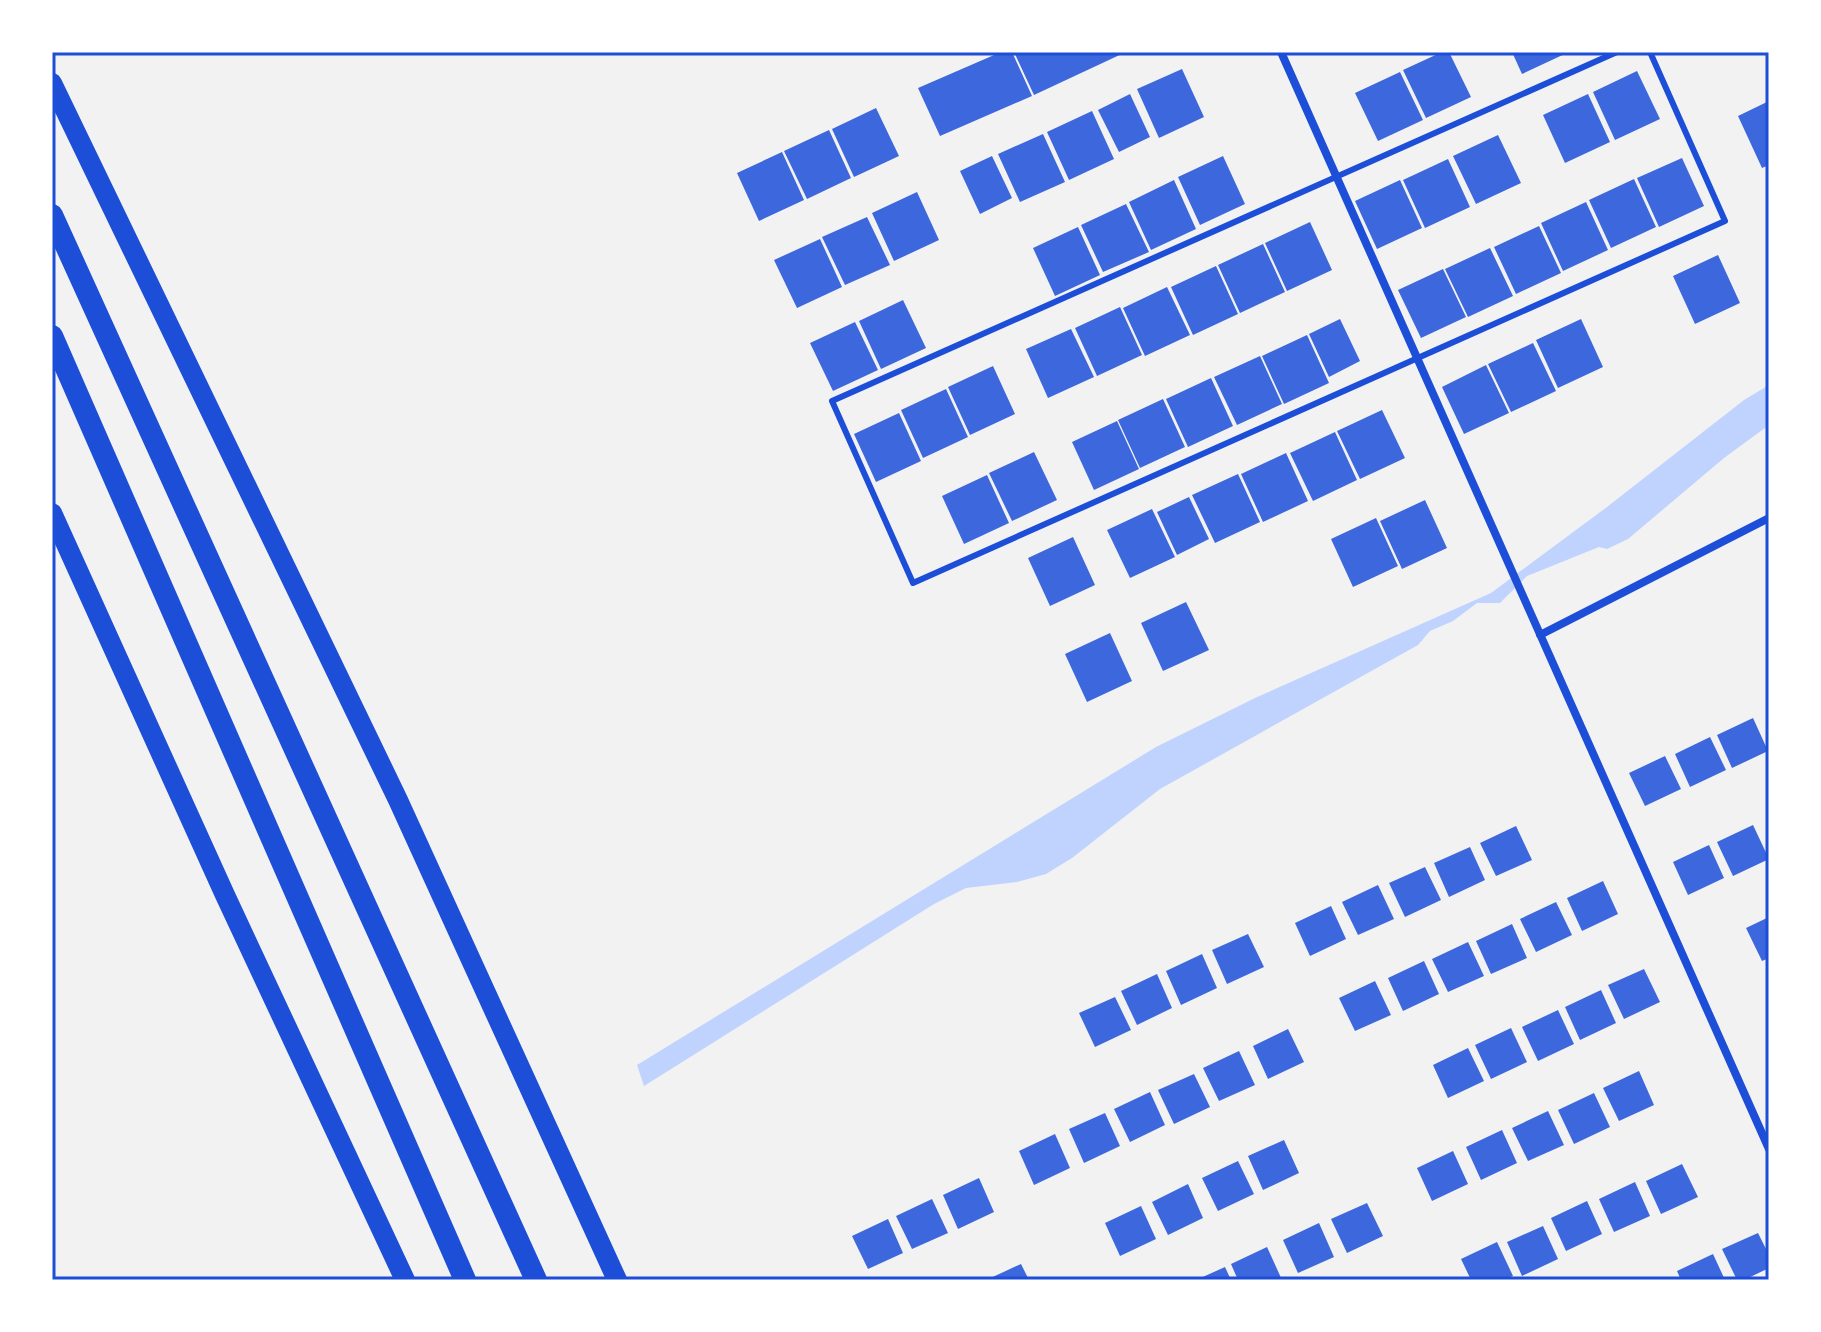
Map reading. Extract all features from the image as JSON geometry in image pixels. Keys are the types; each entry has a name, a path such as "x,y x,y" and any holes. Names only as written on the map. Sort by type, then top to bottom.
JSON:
{"highway":[{"path":"52,215 536,1280"},
{"path":"52,336 465,1280"}],"main road":[{"path":"52,83 398,800 617,1280"},
{"path":"52,513 225,895 405,1280"}],"street":[{"path":"1281,52 1769,1149"},
{"path":"1540,635 1769,518"}],"lane":[{"path":"1617,52 832,401 913,583 1725,221 1650,52"}],"water":[{"path":"1769,385 1769,425 1724,458 1628,539 1607,549 1599,547 1527,576 1500,603 1477,603 1453,621 1430,631 1418,645 1160,789 1072,858 1046,874 1017,882 966,888 934,904 644,1086 637,1065 1156,747 1255,698 1491,593 1744,400"}],"building":[{"path":"1001,52 1012,52 1032,96 940,136 918,88"},
{"path":"1014,52 1126,52 1034,95"},
{"path":"1442,52 1449,52 1471,97 1426,118 1403,70"},
{"path":"1512,52 1569,52 1522,74"},
{"path":"1182,69 1204,117 1159,138 1137,89"},
{"path":"1637,71 1660,119 1615,140 1593,92"},
{"path":"1400,72 1423,120 1378,141 1355,93"},
{"path":"1130,94 1150,137 1119,152 1098,110"},
{"path":"1588,94 1610,142 1565,163 1543,115"},
{"path":"1769,101 1769,165 1762,168 1738,116"},
{"path":"876,108 899,156 854,177 832,129"},
{"path":"1092,111 1114,159 1069,180 1047,132"},
{"path":"829,130 851,178 807,199 784,151"},
{"path":"1043,134 1065,182 1020,202 998,154"},
{"path":"1498,135 1521,183 1476,204 1453,156"},
{"path":"782,152 804,200 759,221 737,173"},
{"path":"992,156 1012,198 980,214 960,171"},
{"path":"1223,156 1245,204 1200,225 1178,177"},
{"path":"1682,158 1704,206 1659,227 1637,178"},
{"path":"1448,159 1470,207 1425,228 1403,180"},
{"path":"1634,179 1656,227 1611,248 1589,200"},
{"path":"1174,180 1196,229 1151,250 1129,202"},
{"path":"1400,180 1422,228 1377,249 1355,201"},
{"path":"917,192 939,240 894,261 872,213"},
{"path":"1586,202 1608,250 1563,271 1541,223"},
{"path":"1126,204 1149,252 1103,272 1081,225"},
{"path":"867,217 890,265 845,285 822,237"},
{"path":"1310,222 1332,270 1287,291 1265,243"},
{"path":"1539,226 1561,273 1516,294 1494,247"},
{"path":"1078,227 1100,275 1055,296 1033,248"},
{"path":"820,239 842,287 797,308 774,260"},
{"path":"1263,244 1285,292 1240,313 1218,265"},
{"path":"1490,248 1513,296 1468,317 1445,269"},
{"path":"1718,255 1740,303 1695,324 1673,276"},
{"path":"1216,266 1238,314 1193,335 1171,287"},
{"path":"1443,269 1466,317 1421,338 1398,290"},
{"path":"1167,287 1190,335 1145,356 1123,308"},
{"path":"903,300 926,348 881,369 859,321"},
{"path":"1120,307 1142,355 1097,376 1075,328"},
{"path":"1340,319 1360,361 1329,377 1309,334"},
{"path":"1581,319 1603,367 1558,388 1536,340"},
{"path":"855,322 878,370 833,391 810,343"},
{"path":"1071,329 1094,377 1048,398 1026,349"},
{"path":"1307,335 1329,383 1284,404 1262,356"},
{"path":"1533,343 1556,391 1511,412 1488,364"},
{"path":"1260,356 1282,404 1237,425 1214,377"},
{"path":"1486,365 1509,413 1464,434 1442,387"},
{"path":"993,366 1015,414 970,435 948,387"},
{"path":"1211,378 1233,426 1188,447 1166,399"},
{"path":"946,389 968,437 923,458 901,410"},
{"path":"1163,399 1185,447 1140,468 1118,420"},
{"path":"1382,410 1405,458 1360,479 1337,431"},
{"path":"899,413 921,461 876,482 854,434"},
{"path":"1117,421 1139,469 1094,490 1072,442"},
{"path":"1335,432 1357,480 1313,501 1290,453"},
{"path":"1034,452 1057,500 1012,521 989,473"},
{"path":"1286,453 1308,501 1263,522 1241,474"},
{"path":"1238,474 1260,522 1215,543 1192,495"},
{"path":"987,475 1009,523 964,544 942,496"},
{"path":"1189,497 1209,539 1177,555 1157,512"},
{"path":"1425,500 1447,548 1402,569 1380,521"},
{"path":"1152,509 1175,557 1130,578 1107,530"},
{"path":"1376,518 1398,566 1353,587 1331,539"},
{"path":"1073,537 1095,585 1050,606 1028,558"},
{"path":"1186,602 1209,650 1163,671 1141,623"},
{"path":"1110,633 1132,681 1087,702 1065,654"},
{"path":"1753,718 1768,751 1732,768 1717,735"},
{"path":"1710,737 1726,770 1690,787 1675,754"},
{"path":"1665,756 1681,789 1645,806 1629,773"},
{"path":"1753,825 1769,859 1733,876 1717,842"},
{"path":"1516,826 1532,860 1496,876 1480,843"},
{"path":"1709,845 1724,878 1688,895 1673,862"},
{"path":"1470,847 1485,880 1449,897 1434,863"},
{"path":"1425,867 1441,900 1405,917 1389,883"},
{"path":"1603,881 1618,914 1582,931 1567,898"},
{"path":"1378,885 1394,919 1358,935 1342,902"},
{"path":"1556,902 1572,935 1536,952 1520,919"},
{"path":"1331,906 1346,939 1310,956 1295,923"},
{"path":"1769,917 1769,958 1762,961 1746,928"},
{"path":"1512,924 1527,958 1491,974 1476,941"},
{"path":"1248,934 1264,967 1227,984 1212,950"},
{"path":"1468,942 1484,976 1448,992 1432,959"},
{"path":"1202,954 1217,988 1181,1005 1166,971"},
{"path":"1424,961 1439,994 1403,1011 1388,978"},
{"path":"1644,969 1660,1002 1624,1019 1608,985"},
{"path":"1157,974 1172,1008 1137,1025 1121,991"},
{"path":"1375,981 1391,1015 1355,1031 1339,998"},
{"path":"1601,990 1616,1023 1580,1040 1565,1007"},
{"path":"1115,997 1131,1030 1095,1047 1079,1013"},
{"path":"1558,1010 1574,1044 1538,1061 1522,1027"},
{"path":"1511,1028 1527,1062 1491,1079 1475,1045"},
{"path":"1288,1029 1304,1062 1268,1079 1253,1046"},
{"path":"1468,1048 1484,1081 1448,1098 1433,1065"},
{"path":"1239,1051 1255,1085 1219,1101 1203,1068"},
{"path":"1639,1071 1654,1105 1619,1121 1603,1088"},
{"path":"1194,1074 1210,1107 1174,1124 1158,1090"},
{"path":"1150,1092 1165,1125 1130,1142 1114,1109"},
{"path":"1594,1093 1610,1127 1574,1144 1558,1110"},
{"path":"1548,1111 1564,1145 1528,1161 1512,1128"},
{"path":"1105,1113 1120,1146 1084,1163 1069,1129"},
{"path":"1502,1130 1517,1163 1481,1180 1466,1147"},
{"path":"1055,1134 1070,1168 1034,1185 1019,1151"},
{"path":"1284,1140 1299,1173 1263,1190 1248,1156"},
{"path":"1453,1151 1468,1184 1432,1201 1417,1168"},
{"path":"1238,1161 1254,1194 1218,1211 1202,1178"},
{"path":"1682,1164 1698,1197 1661,1214 1646,1181"},
{"path":"979,1178 994,1212 958,1229 943,1195"},
{"path":"1635,1182 1650,1216 1614,1232 1599,1199"},
{"path":"1188,1184 1203,1218 1168,1235 1152,1202"},
{"path":"932,1199 948,1233 912,1249 896,1216"},
{"path":"1587,1201 1602,1234 1566,1251 1551,1218"},
{"path":"1367,1203 1383,1236 1347,1253 1331,1219"},
{"path":"1141,1206 1156,1239 1120,1256 1105,1223"},
{"path":"888,1219 903,1253 868,1269 852,1236"},
{"path":"1319,1223 1334,1257 1298,1273 1283,1240"},
{"path":"1543,1226 1558,1259 1522,1276 1507,1242"},
{"path":"1758,1233 1769,1255 1769,1268 1744,1280 1737,1280 1722,1249"},
{"path":"1497,1242 1513,1276 1503,1280 1471,1280 1461,1259"},
{"path":"1267,1247 1282,1280 1238,1280 1231,1264"},
{"path":"1713,1254 1725,1280 1681,1280 1677,1271"},
{"path":"1021,1264 1029,1280 986,1280"},
{"path":"1225,1267 1231,1280 1196,1280"}]}
